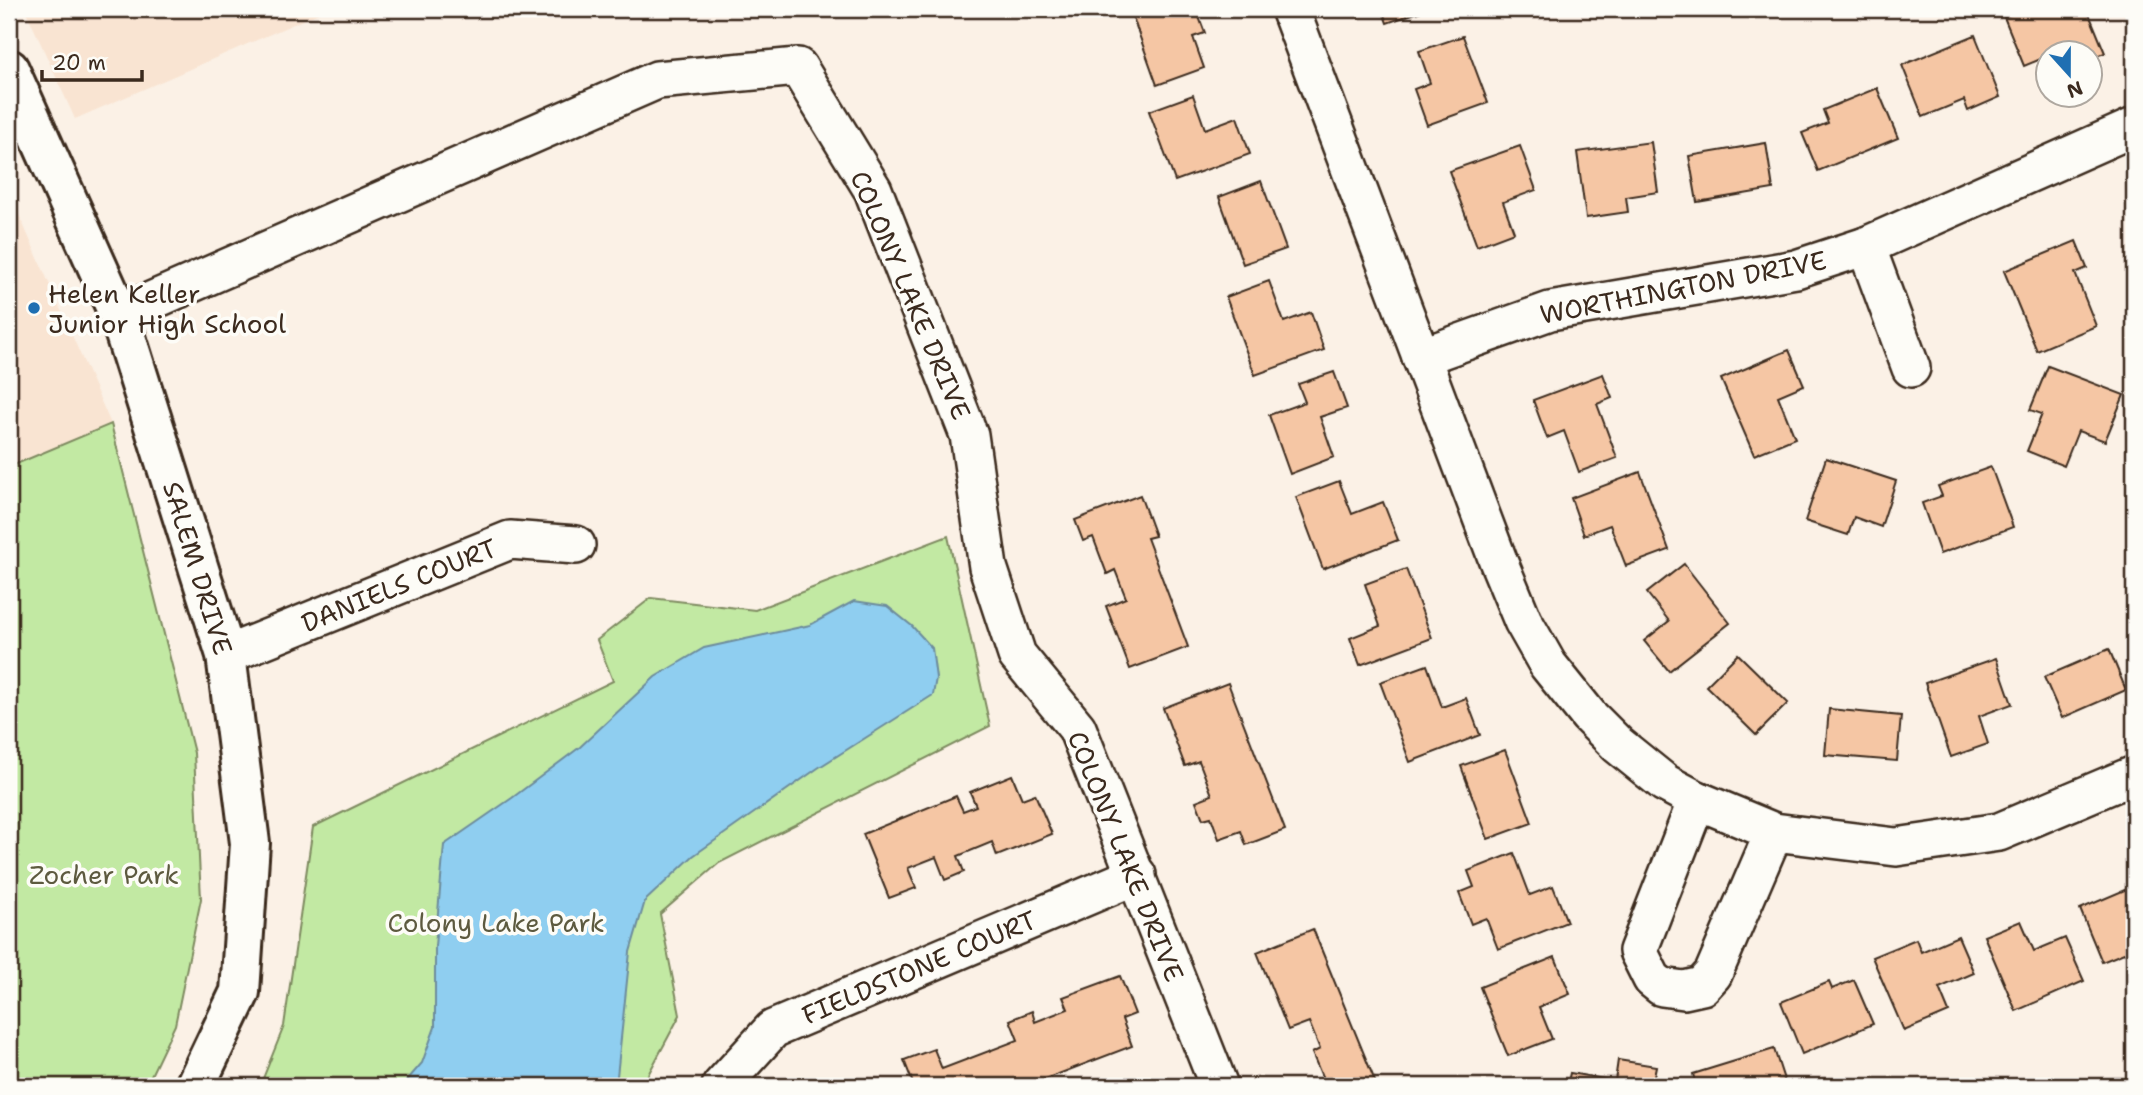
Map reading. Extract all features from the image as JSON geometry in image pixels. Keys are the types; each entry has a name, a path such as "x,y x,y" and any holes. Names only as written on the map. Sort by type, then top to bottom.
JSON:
{"street":[{"path":"1290,9 1523,621 1548,664 1589,716 1618,745 1665,783 1774,832 1896,847 1999,832 2134,775"},
{"name":"COLONY LAKE DRIVE","path":"119,315 657,80 798,67 873,190 968,435 988,567 1017,655 1077,728 1219,1086"},
{"name":"SALEM DRIVE","path":"9,69 119,315 226,655 250,844 240,992 195,1086"},
{"name":"WORTHINGTON DRIVE","path":"1421,357 1550,310 1796,269 1866,246 2134,127"},
{"path":"1866,246 1912,368"},
{"name":"DANIELS COURT","path":"226,655 510,540 576,545"},
{"path":"1698,800 1639,951 1652,979 1661,986 1684,990 1702,986 1713,974 1774,832"},
{"name":"FIELDSTONE COURT","path":"721,1086 773,1029 1137,875"}],"shaded area":[{"path":"25,9 328,9 75,119"},
{"name":"Helen Keller Junior High School","path":"9,192 111,424 9,467"}],"green space":[{"name":"Zocher Park","path":"111,424 194,753 201,899 175,1025 146,1086 9,1086 9,467"},
{"name":"Colony Lake Park","path":"948,536 990,726 719,863 660,914 680,1015 642,1086 260,1086 284,1026 313,827 613,681 597,640 651,598 755,610"}],"water":[{"path":"854,601 887,606 912,626 932,648 936,678 933,695 818,768 693,856 645,901 630,952 616,1086 402,1086 422,1063 435,1027 435,946 444,845 580,747 655,677 704,648 810,625"}],"building":[{"path":"1130,9 1196,9 1205,33 1193,37 1204,68 1157,85"},
{"path":"1382,9 1427,9 1387,23"},
{"path":"2025,9 2087,9 2099,38 2035,38 2035,61 2024,66 2004,17"},
{"path":"1975,35 2000,97 1968,111 1964,100 1923,117 1902,65"},
{"path":"1463,36 1488,103 1427,125 1414,89 1430,83 1419,51"},
{"path":"1877,88 1898,138 1818,171 1802,133 1828,123 1823,110"},
{"path":"1193,95 1205,129 1237,117 1250,154 1175,181 1149,111"},
{"path":"1651,142 1658,192 1626,197 1628,212 1586,218 1577,152"},
{"path":"1766,143 1773,189 1697,202 1689,156"},
{"path":"1520,146 1536,190 1503,202 1514,232 1477,246 1449,171"},
{"path":"1261,181 1286,249 1243,264 1219,197"},
{"path":"2076,241 2087,268 2075,273 2096,326 2037,351 2004,271"},
{"path":"1269,281 1284,322 1311,312 1324,350 1255,375 1226,297"},
{"path":"1789,350 1804,385 1778,396 1795,438 1754,455 1721,379"},
{"path":"2048,366 2124,395 2105,441 2078,431 2064,466 2027,451 2042,414 2030,410"},
{"path":"1334,372 1347,408 1320,417 1334,457 1290,474 1269,415 1305,402 1298,384"},
{"path":"1603,374 1612,398 1597,404 1617,458 1579,472 1564,431 1547,438 1533,400"},
{"path":"1826,458 1896,481 1881,527 1854,517 1848,535 1805,521"},
{"path":"1991,467 2013,527 1940,554 1922,503 1942,496 1938,486"},
{"path":"1640,472 1669,550 1626,566 1610,525 1584,535 1571,498"},
{"path":"1339,481 1352,514 1383,502 1398,540 1323,569 1296,497"},
{"path":"1140,495 1155,536 1147,538 1188,647 1130,669 1106,606 1126,598 1115,570 1107,574 1093,537 1083,541 1075,520"},
{"path":"1684,564 1730,623 1669,671 1644,641 1669,621 1647,593"},
{"path":"1406,569 1432,638 1360,665 1350,638 1380,626 1365,584"},
{"path":"2109,649 2126,690 2062,718 2044,677"},
{"path":"1738,654 1788,703 1756,735 1706,686"},
{"path":"1996,658 2012,704 1979,716 1988,744 1951,757 1925,683"},
{"path":"1427,665 1442,707 1466,698 1480,735 1410,762 1380,682"},
{"path":"1228,683 1285,830 1246,845 1241,831 1219,839 1211,817 1203,819 1196,801 1212,795 1199,761 1185,766 1163,708"},
{"path":"1829,709 1901,716 1897,761 1825,755"},
{"path":"1505,750 1532,823 1488,839 1461,766"},
{"path":"1012,775 1022,799 1035,794 1052,834 997,856 992,842 958,856 964,872 945,880 936,857 908,868 916,888 889,898 863,834 956,796 963,811 976,806 970,792"},
{"path":"1514,853 1530,895 1553,886 1567,922 1498,949 1486,918 1471,924 1459,893 1474,887 1468,871"},
{"path":"2134,886 2134,949 2102,962 2080,909"},
{"path":"2021,921 2034,951 2065,938 2084,981 2016,1011 1984,936"},
{"path":"1313,929 1377,1086 1326,1086 1312,1053 1320,1049 1309,1022 1288,1030 1257,952"},
{"path":"1958,936 1974,973 1939,988 1949,1012 1904,1031 1872,957 1916,939 1921,952"},
{"path":"1555,957 1570,994 1539,1007 1552,1039 1508,1056 1480,987"},
{"path":"1120,976 1135,1014 1122,1019 1132,1046 1027,1086 914,1086 904,1060 934,1049 942,1069 1018,1040 1010,1020 1032,1011 1035,1022 1068,1009 1063,997"},
{"path":"1854,980 1873,1024 1802,1054 1781,1002 1829,982 1832,989"},
{"path":"1774,1049 1786,1086 1696,1086 1693,1074"},
{"path":"1618,1060 1656,1066 1652,1086 1567,1086 1570,1073 1615,1081"}],"place":[{"name":"Helen Keller Junior High School","path":"34,308"}]}
